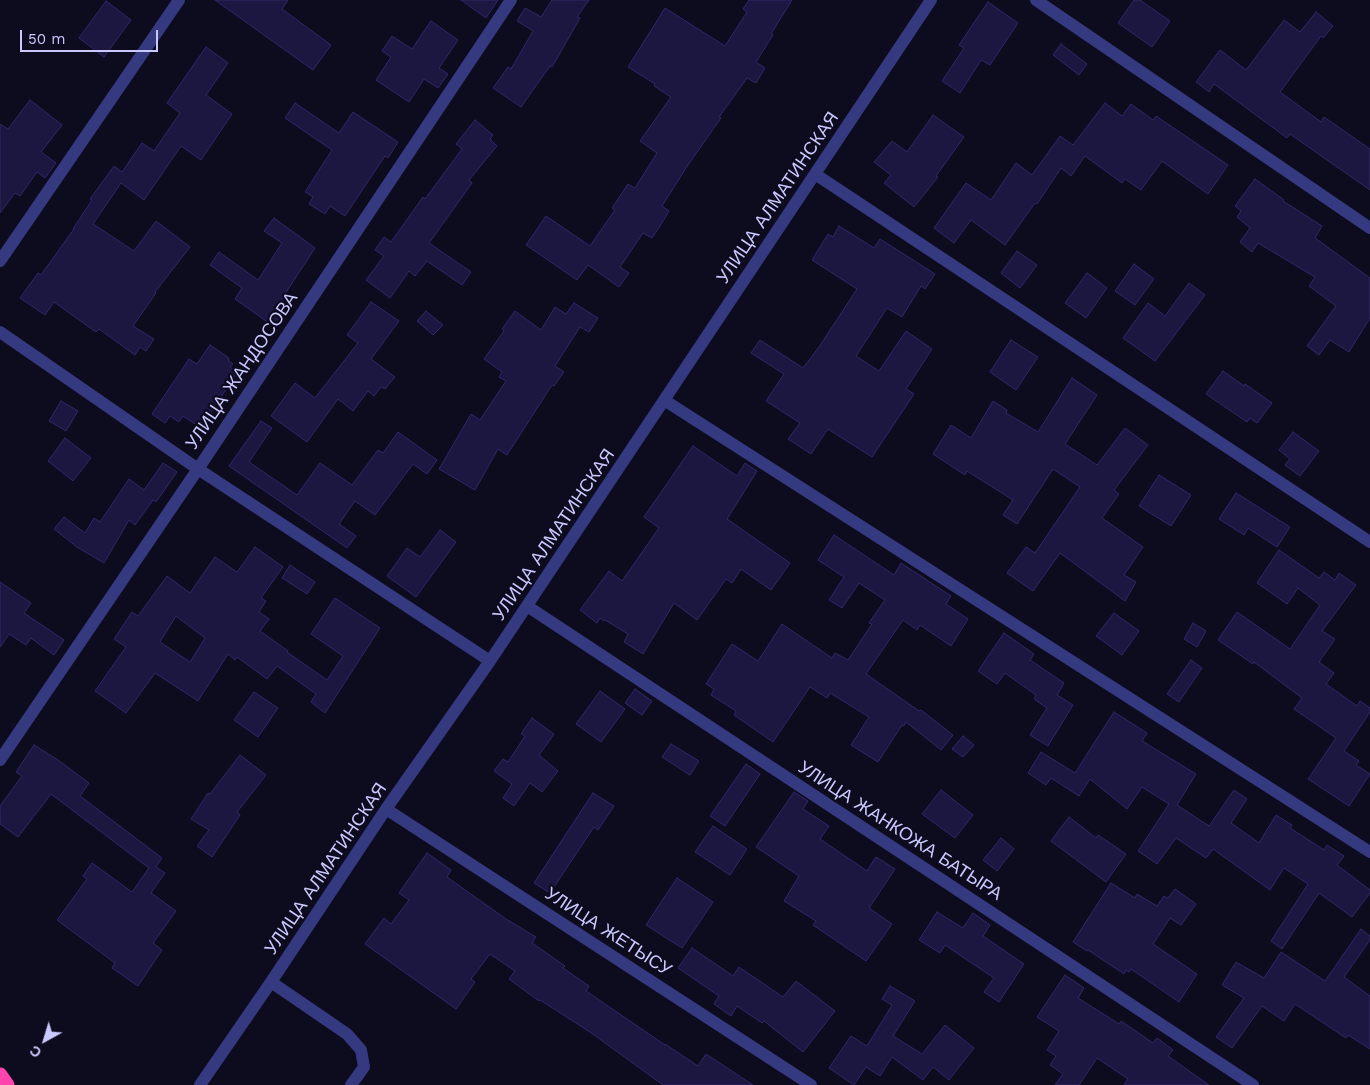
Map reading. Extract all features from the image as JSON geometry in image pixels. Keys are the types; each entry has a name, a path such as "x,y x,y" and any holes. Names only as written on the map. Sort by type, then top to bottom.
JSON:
{"highway":[{"path":"0,1076 7,1085"}],"street":[{"path":"0,261 179,0"},
{"name":"УЛИЦА ЖАНДОСОВА","path":"0,760 198,469 511,0"},
{"name":"УЛИЦА АЛМАТИНСКАЯ","path":"200,1085 271,982 386,808 490,661 931,0"},
{"path":"1036,0 1370,228"},
{"path":"815,174 1370,542"},
{"path":"0,332 198,469 490,661"},
{"path":"664,400 1370,852"},
{"name":"УЛИЦА ЖАНКОЖА БАТЫРА","path":"527,606 1253,1085"},
{"name":"УЛИЦА ЖЕТЫСУ","path":"386,808 811,1085"},
{"path":"271,982 347,1034 361,1050 364,1067 351,1085"}],"building":[{"path":"215,0 288,0 282,9 331,45 313,70"},
{"path":"461,0 498,0 486,18"},
{"path":"552,0 589,0 577,17 580,18 552,67 550,66 521,107 493,88 508,67 511,69 533,31 517,21 525,8 541,17"},
{"path":"749,0 792,0 756,62 765,68 756,83 747,78 719,117 721,118 662,206 669,211 660,226 652,238 643,233 620,267 629,273 619,287 588,265 577,280 526,245 546,216 590,246 615,210 612,208 628,184 635,188 657,153 640,141 671,97 654,86 655,84 628,67 665,8 725,46 747,12 743,9"},
{"path":"1134,0 1140,0 1170,21 1152,47 1118,23"},
{"path":"106,1 131,20 104,57 79,38"},
{"path":"988,2 1018,23 990,65 981,60 960,93 942,81 964,48 959,45"},
{"path":"1316,12 1333,26 1323,38 1321,36 1280,92 1321,122 1324,117 1370,149 1370,190 1290,134 1287,138 1214,84 1209,92 1196,82 1220,50 1246,70 1284,20 1300,32"},
{"path":"431,21 458,40 439,68 448,74 438,88 424,79 409,102 376,80 391,57 382,51 392,36 412,49"},
{"path":"1061,44 1087,64 1079,75 1053,55"},
{"path":"206,47 228,63 206,95 232,114 201,160 181,146 144,200 121,183 93,224 134,251 156,221 190,247 155,292 133,326 154,339 146,351 140,347 135,355 99,329 96,332 54,302 45,315 20,298 38,273 41,275 74,229 92,200 90,199 114,166 122,172 142,143 154,151 180,113 167,103"},
{"path":"30,100 62,125 41,152 56,163 45,178 37,172 20,196 15,193 0,213 0,124 8,129"},
{"path":"295,103 339,133 353,112 398,142 388,158 385,156 345,216 330,206 325,214 309,204 313,197 305,192 332,150 285,118"},
{"path":"1105,103 1122,116 1131,104 1153,120 1156,116 1228,165 1208,194 1162,161 1141,190 1125,179 1122,183 1085,156 1071,176 1061,168 1037,204 1035,203 1005,245 971,220 954,243 934,228 966,183 991,200 1016,163 1032,175 1060,136 1073,145"},
{"path":"933,115 964,137 936,176 938,177 914,207 884,183 891,175 874,162 892,141 907,152"},
{"path":"475,120 493,135 490,139 497,146 469,180 472,183 429,243 471,272 462,285 427,261 415,276 409,271 390,298 366,280 384,256 375,250 384,237 391,242 423,197 425,199 462,149 456,144"},
{"path":"1255,179 1283,201 1322,226 1315,238 1370,278 1370,318 1349,352 1330,340 1319,355 1307,346 1336,306 1309,286 1315,277 1258,243 1252,252 1240,242 1250,228 1237,217 1241,211 1235,206"},
{"path":"274,218 315,248 283,297 293,304 276,328 235,299 242,288 210,265 219,252 258,280 282,243 264,231"},
{"path":"839,226 874,248 880,239 935,274 925,289 921,286 902,317 887,308 856,356 879,371 906,331 932,349 906,389 914,394 872,457 828,429 811,454 788,439 800,423 766,401 784,374 751,353 760,340 803,368 819,347 857,289 812,260 828,234 833,237"},
{"path":"1017,251 1037,265 1020,288 1001,273"},
{"path":"1134,264 1154,279 1135,305 1115,291"},
{"path":"1087,273 1107,288 1086,318 1065,303"},
{"path":"1189,283 1205,295 1155,361 1123,338 1148,303 1165,316"},
{"path":"371,302 399,321 371,359 395,377 385,389 381,387 374,396 368,391 353,411 338,399 307,442 271,416 295,383 315,398 358,343 347,335"},
{"path":"574,303 598,318 589,332 580,327 555,366 564,372 554,386 552,385 507,455 498,449 475,490 439,469 471,414 480,420 506,381 499,377 502,372 484,359 504,331 502,329 515,311 541,330 555,307 566,314"},
{"path":"426,311 443,325 433,335 417,321"},
{"path":"1011,340 1038,357 1016,390 990,372"},
{"path":"210,345 229,358 228,360 233,364 230,367 237,372 201,428 183,416 179,422 170,416 165,423 152,414 189,359 197,364"},
{"path":"1223,371 1272,403 1257,423 1250,418 1247,422 1206,394"},
{"path":"1072,378 1097,395 1065,444 1097,465 1125,428 1148,445 1114,490 1119,494 1102,518 1143,547 1124,575 1136,582 1125,601 1060,553 1033,591 1007,573 1026,547 1035,553 1080,487 1053,469 1017,524 1003,515 1013,500 967,471 965,475 933,454 951,425 971,438 993,401 1007,410 1006,413 1038,432"},
{"path":"61,401 78,411 66,431 49,421"},
{"path":"261,421 272,428 249,462 297,495 320,463 352,485 378,450 383,453 398,432 437,460 427,474 413,464 375,515 355,501 339,524 356,536 347,548 229,466"},
{"path":"1293,432 1319,451 1300,476 1285,465 1290,459 1279,450"},
{"path":"65,438 91,458 73,481 48,461"},
{"path":"693,446 737,476 745,463 757,471 727,519 790,563 771,590 741,569 732,583 726,579 697,620 674,603 643,654 624,642 628,634 600,618 597,623 580,610 609,571 622,581 659,528 644,517"},
{"path":"163,463 177,472 156,502 153,500 135,525 129,520 104,563 77,547 54,529 64,517 85,533 94,518 100,522 129,479 144,490"},
{"path":"1159,475 1191,495 1171,526 1139,506"},
{"path":"1236,493 1290,527 1277,547 1248,528 1244,535 1219,519"},
{"path":"440,530 456,542 416,597 387,576 407,548 420,557"},
{"path":"834,535 894,575 901,563 951,596 946,604 968,619 951,646 920,625 917,630 903,620 866,674 919,711 921,710 953,735 941,750 906,722 904,726 902,725 878,762 851,745 869,717 830,693 827,698 810,687 773,742 734,715 736,711 711,695 714,689 706,684 732,644 758,661 782,624 832,658 835,653 848,660 872,624 869,623 885,600 859,583 842,608 829,600 844,577 818,560"},
{"path":"255,547 283,567 261,598 266,601 259,612 269,619 260,631 327,680 343,656 311,634 335,598 380,628 325,713 311,702 316,694 277,666 267,679 237,657 235,660 228,654 198,701 155,673 126,713 95,691 126,647 114,639 132,612 138,616 167,576 190,593 215,557 237,572","holes":["176,616 205,638 190,662 160,642"]},
{"path":"1279,550 1319,578 1324,572 1335,580 1339,573 1356,585 1322,631 1335,639 1319,662 1334,673 1326,684 1357,706 1360,701 1370,708 1370,712 1344,751 1359,761 1356,765 1370,774 1349,806 1308,779 1336,738 1294,709 1302,698 1254,662 1253,664 1218,640 1237,612 1290,649 1320,605 1298,588 1287,604 1257,583"},
{"path":"290,565 315,582 307,594 282,578"},
{"path":"0,582 31,603 24,613 64,640 54,655 31,638 26,645 9,634 0,647"},
{"path":"1114,613 1139,631 1122,655 1096,636"},
{"path":"1193,623 1206,631 1197,647 1184,639"},
{"path":"1004,633 1034,654 1030,660 1064,683 1057,695 1073,705 1048,746 1030,735 1047,708 1034,699 1036,695 1005,673 997,684 978,671"},
{"path":"1191,660 1202,668 1179,702 1167,694"},
{"path":"635,689 652,701 642,715 625,703"},
{"path":"600,691 625,709 601,742 576,724"},
{"path":"254,692 278,708 258,737 234,720"},
{"path":"1114,712 1147,733 1142,741 1196,774 1177,805 1209,826 1234,790 1247,799 1231,823 1259,843 1276,815 1292,825 1290,828 1324,850 1327,845 1344,856 1337,865 1370,890 1370,893 1352,917 1319,893 1282,949 1271,941 1308,884 1284,868 1270,890 1213,849 1206,858 1176,838 1157,864 1138,851 1169,804 1142,787 1127,809 1090,779 1079,796 1051,778 1046,785 1028,773 1041,752 1075,773"},
{"path":"532,718 554,734 539,755 558,771 542,792 530,783 514,806 503,798 512,784 494,771 503,759 508,762 525,736 521,734"},
{"path":"963,736 974,745 963,757 952,749"},
{"path":"671,744 699,761 690,775 662,757"},
{"path":"34,745 89,783 80,796 162,858 156,867 165,873 151,893 176,911 153,943 162,950 138,986 112,968 115,963 57,920 87,879 83,876 92,863 132,892 149,868 51,794 18,837 0,824 0,806 22,776 16,772"},
{"path":"240,755 266,775 237,812 240,815 212,857 197,846 209,830 191,819 208,793 210,794"},
{"path":"746,764 760,774 725,826 710,816"},
{"path":"941,790 973,815 955,838 922,814"},
{"path":"794,792 808,801 803,809 829,826 820,839 867,871 876,857 895,869 869,908 892,924 866,961 813,925 816,921 784,901 799,876 756,847"},
{"path":"593,793 614,806 598,830 594,827 550,893 534,883"},
{"path":"1069,817 1096,838 1098,835 1126,854 1106,882 1051,841"},
{"path":"713,826 747,849 730,875 695,852"},
{"path":"1001,838 1014,849 997,871 983,860"},
{"path":"427,853 451,870 447,877 506,919 536,937 532,943 565,966 563,968 589,986 586,991 698,1066 706,1054 753,1085 663,1085 590,1032 539,1001 509,979 515,971 490,954 471,979 475,982 456,1009 365,944 384,918 391,924 409,900 399,893"},
{"path":"677,878 713,902 682,948 646,925"},
{"path":"1111,883 1135,898 1137,894 1157,906 1164,896 1168,898 1175,889 1196,904 1181,925 1170,918 1153,944 1197,974 1179,1002 1131,969 1129,972 1126,970 1124,974 1073,942"},
{"path":"937,912 963,928 973,913 990,925 983,936 1024,964 999,1002 984,992 994,978 945,945 940,953 919,940"},
{"path":"1361,929 1370,936 1370,940 1344,977 1370,996 1370,1049 1348,1035 1346,1038 1295,1004 1284,1021 1262,1006 1232,1048 1216,1037 1244,998 1222,985 1236,962 1264,978 1281,952 1325,981"},
{"path":"692,948 733,976 739,967 783,997 796,981 835,1011 803,1052 764,1021 762,1023 737,1006 731,1016 714,1004 719,996 678,968"},
{"path":"1065,975 1084,988 1078,998 1119,1024 1121,1021 1153,1043 1157,1038 1173,1050 1168,1056 1209,1085 1124,1085 1128,1079 1097,1058 1079,1085 1055,1085 1063,1074 1050,1065 1056,1056 1047,1050 1059,1031 1037,1017"},
{"path":"890,986 915,1001 893,1036 922,1054 945,1025 974,1048 949,1080 933,1067 923,1080 892,1057 880,1076 866,1067 854,1085 829,1068 851,1036 867,1046 892,1005 882,999"}]}
